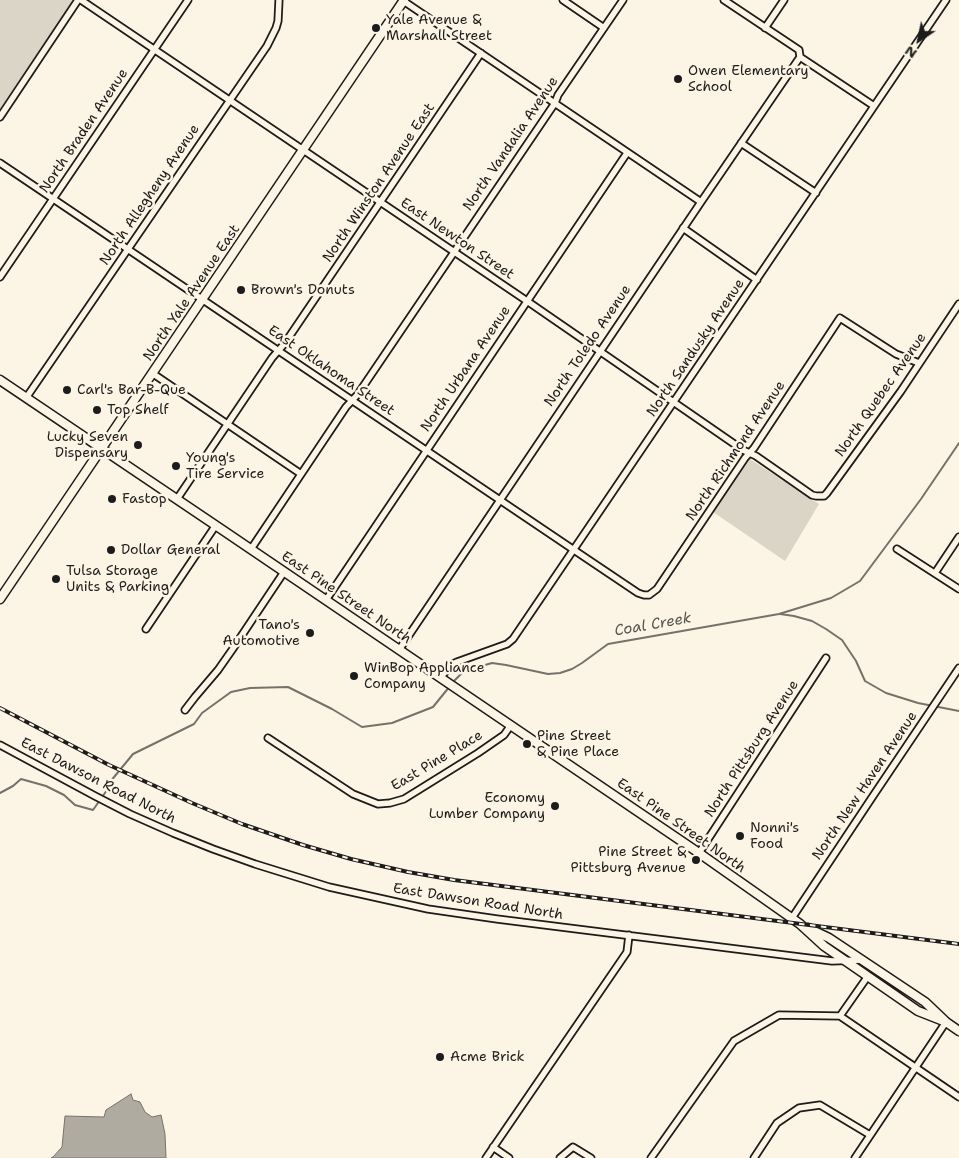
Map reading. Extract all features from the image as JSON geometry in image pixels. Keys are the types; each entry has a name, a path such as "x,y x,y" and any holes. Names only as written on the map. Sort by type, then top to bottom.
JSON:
{"main road":[{"name":"North Yale Avenue East","path":"0,599 403,0"},
{"name":"East Pine Street North","path":"0,380 699,853 792,918 824,946 918,1011 946,1022"},
{"name":"East Pine Street North","path":"800,924 829,938 925,1002 946,1022 959,1031"}],"street":[{"name":"East Newton Street","path":"79,0 527,301 744,450 756,456 812,495 820,497"},
{"path":"0,117 79,0"},
{"name":"North Braden Avenue","path":"0,277 188,0"},
{"name":"North Allegheny Avenue","path":"26,398 267,46 278,21 279,0"},
{"path":"403,0 701,202"},
{"path":"563,0 604,28"},
{"name":"North Vandalia Avenue","path":"251,549 346,407 358,394 623,0"},
{"path":"724,0 798,50 800,57 874,106"},
{"path":"765,28 784,0"},
{"name":"North Sandusky Avenue","path":"442,679 451,665 506,644 513,639 946,0"},
{"name":"North Winston Avenue East","path":"177,499 272,358 286,343 481,53"},
{"name":"North Toledo Avenue","path":"399,650 800,57"},
{"path":"741,143 816,193"},
{"name":"North Urbana Avenue","path":"326,600 628,153"},
{"name":"East Oklahoma Street","path":"0,163 638,593 650,595"},
{"path":"683,228 757,280"},
{"name":"North Quebec Avenue","path":"820,497 827,493 901,391 959,304"},
{"name":"North Richmond Avenue","path":"650,595 658,589 840,318 896,354 919,363"},
{"path":"152,373 301,474"},
{"path":"146,629 216,525"},
{"path":"935,573 959,537"},
{"path":"897,549 959,589"},
{"path":"185,710 218,670 284,572"},
{"name":"North Pittsburg Avenue","path":"699,853 826,658"},
{"name":"North New Haven Avenue","path":"792,918 959,668"},
{"name":"East Pine Place","path":"268,738 353,794 378,804 404,799 478,753 504,735 511,725"},
{"name":"East Dawson Road North","path":"0,745 130,814 213,849 329,887 428,909 496,919 832,961 862,960"},
{"path":"486,1158 627,952 629,935"},
{"path":"840,1016 868,976"},
{"path":"651,1158 734,1041 779,1015 840,1016 959,1097"},
{"path":"854,1158 946,1022"},
{"path":"754,1158 777,1124 800,1108 820,1105 870,1135"},
{"path":"493,1147 508,1158"},
{"path":"560,1158 573,1148 591,1158"}],"shaded area":[{"path":"0,0 72,0 0,109"},
{"path":"750,459 819,504 785,561 713,512"},
{"path":"131,1094 133,1100 140,1102 145,1112 152,1117 161,1115 165,1134 166,1158 51,1158 62,1147 65,1116 104,1117 106,1110"}],"waterway":[{"name":"Coal Creek","path":"453,682 464,671 492,663 548,674 560,673 582,663 608,644 779,614 831,598 860,581 921,499 959,443"},
{"name":"Coal Creek","path":"780,614 812,621 842,640 856,661 865,681 886,693 918,703 959,711"},
{"name":"Coal Creek","path":"0,793 21,779 46,786 64,795 75,805 93,810 107,790 110,782 133,754 194,724 202,713 231,692 250,688 288,687 332,709 362,727 392,723 433,707 450,686"}],"railway":[{"path":"0,708 109,765 192,803 242,824 351,859 454,880 959,944"}],"place":[{"name":"Yale Avenue & Marshall Street","path":"376,28"},
{"name":"Owen Elementary School","path":"678,79"},
{"name":"Brown's Donuts","path":"241,290"},
{"name":"Carl's Bar-B-Que","path":"67,390"},
{"name":"Top Shelf","path":"97,410"},
{"name":"Lucky Seven Dispensary","path":"138,445"},
{"name":"Young's Tire Service","path":"176,466"},
{"name":"Fastop","path":"112,499"},
{"name":"Dollar General","path":"111,550"},
{"name":"Tulsa Storage Units & Parking","path":"56,579"},
{"name":"Tano's Automotive","path":"310,633"},
{"name":"WinBop Appliance Company","path":"354,676"},
{"name":"Pine Street & Pine Place","path":"527,744"},
{"name":"Economy Lumber Company","path":"555,806"},
{"name":"Nonni's Food","path":"740,836"},
{"name":"Pine Street & Pittsburg Avenue","path":"696,860"},
{"name":"Acme Brick","path":"440,1057"}]}
